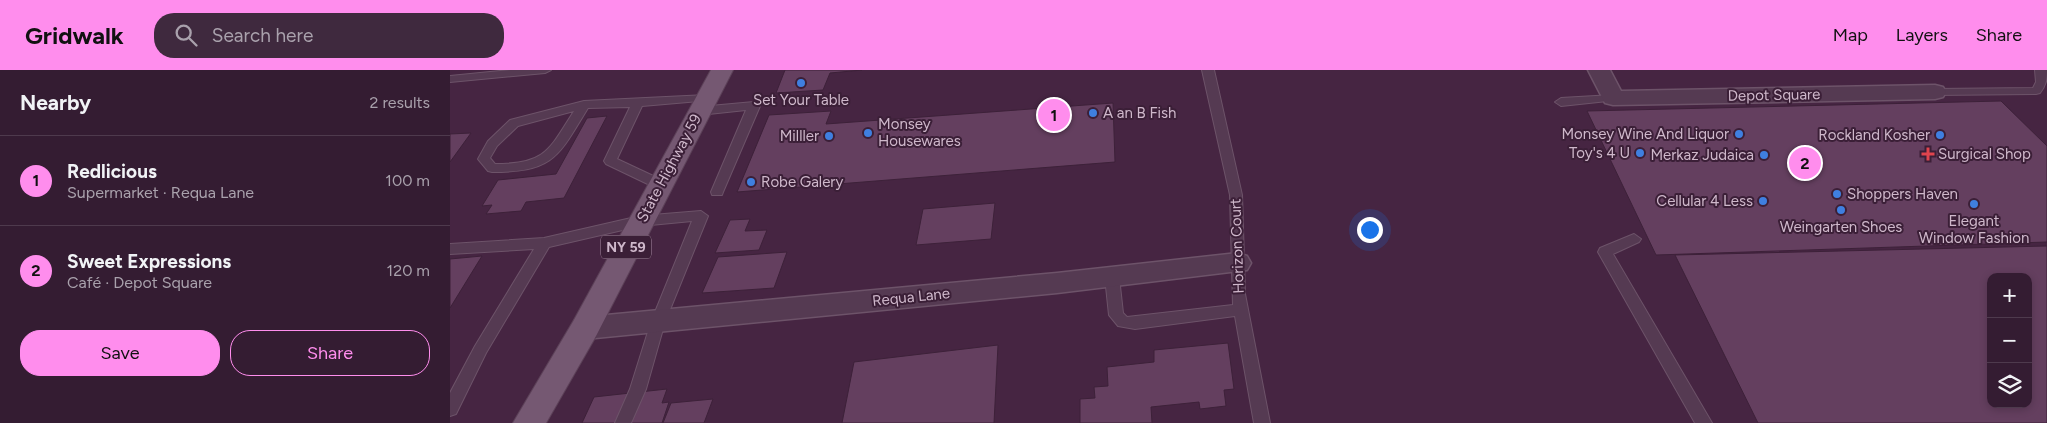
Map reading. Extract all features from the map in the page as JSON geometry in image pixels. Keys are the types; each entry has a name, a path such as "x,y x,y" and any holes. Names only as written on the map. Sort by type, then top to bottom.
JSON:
{"main road":[{"name":"State Highway 59","path":"529,423 585,328 659,184 722,70"}],"street":[{"path":"1599,70 1613,98"},
{"name":"Depot Square","path":"1613,98 1935,92"},
{"name":"Requa Lane","path":"585,328 1238,263"}],"lane":[{"path":"450,79 545,70"},
{"name":"Horizon Court","path":"1208,70 1236,195 1238,294 1262,423"},
{"path":"1935,92 2036,92 2042,82 2041,70"},
{"path":"1561,102 1613,98"},
{"path":"638,103 610,160 659,184"},
{"path":"584,105 554,154 539,165 512,169 492,168 484,159 492,144 514,123 584,105 638,103 754,106 717,192"},
{"path":"450,249 544,243 640,220 701,216 658,322 638,389 623,423"},
{"path":"1634,239 1605,252 1704,423"},
{"path":"450,409 480,350 544,243"},
{"path":"1112,277 1116,315 1123,322 1135,323 1241,310"}],"building":[{"path":"785,70 862,70 830,73 823,90 776,93"},
{"name":"Shoppers Haven","path":"2001,101 2047,146 2047,242 1656,255 1587,111"},
{"path":"1113,103 1115,162 737,192 769,115 831,111 826,124"},
{"path":"607,116 564,198 526,202 521,211 486,214 492,205 482,206 498,180 556,174 587,118"},
{"path":"471,133 450,162 450,134"},
{"path":"995,203 991,239 916,245 923,209"},
{"path":"750,219 745,231 767,230 759,250 715,253 730,220"},
{"path":"2047,246 2047,423 1758,423 1675,255"},
{"path":"787,252 774,288 702,293 718,257"},
{"path":"482,256 450,308 450,259"},
{"path":"1228,343 1234,389 1224,390 1226,406 1200,409 1199,402 1151,407 1152,423 1080,423 1080,399 1095,398 1094,387 1108,386 1107,367 1154,362 1154,350"},
{"path":"998,345 994,423 842,423 854,362"},
{"path":"667,389 662,403 669,402 662,423 582,423 594,397"},
{"path":"713,399 704,423 663,423 671,403"}],"place":[{"name":"Set Your Table","path":"801,83"},
{"name":"A an B Fish","path":"1093,113"},
{"name":"Redlicious","path":"1054,115"},
{"name":"Monsey Housewares","path":"868,133"},
{"name":"Monsey Wine And Liquor","path":"1739,134"},
{"name":"Rockland Kosher","path":"1940,135"},
{"name":"Milller","path":"829,136"},
{"name":"Toy's 4 U","path":"1640,153"},
{"name":"Surgical Shop","path":"1928,154"},
{"name":"Merkaz Judaica","path":"1764,155"},
{"name":"Sweet Expressions","path":"1805,163"},
{"name":"Robe Galery","path":"751,182"},
{"name":"Shoppers Haven","path":"1837,194"},
{"name":"Cellular 4 Less","path":"1763,201"},
{"name":"Elegant Window Fashion","path":"1974,204"},
{"name":"Weingarten Shoes","path":"1841,210"}]}
